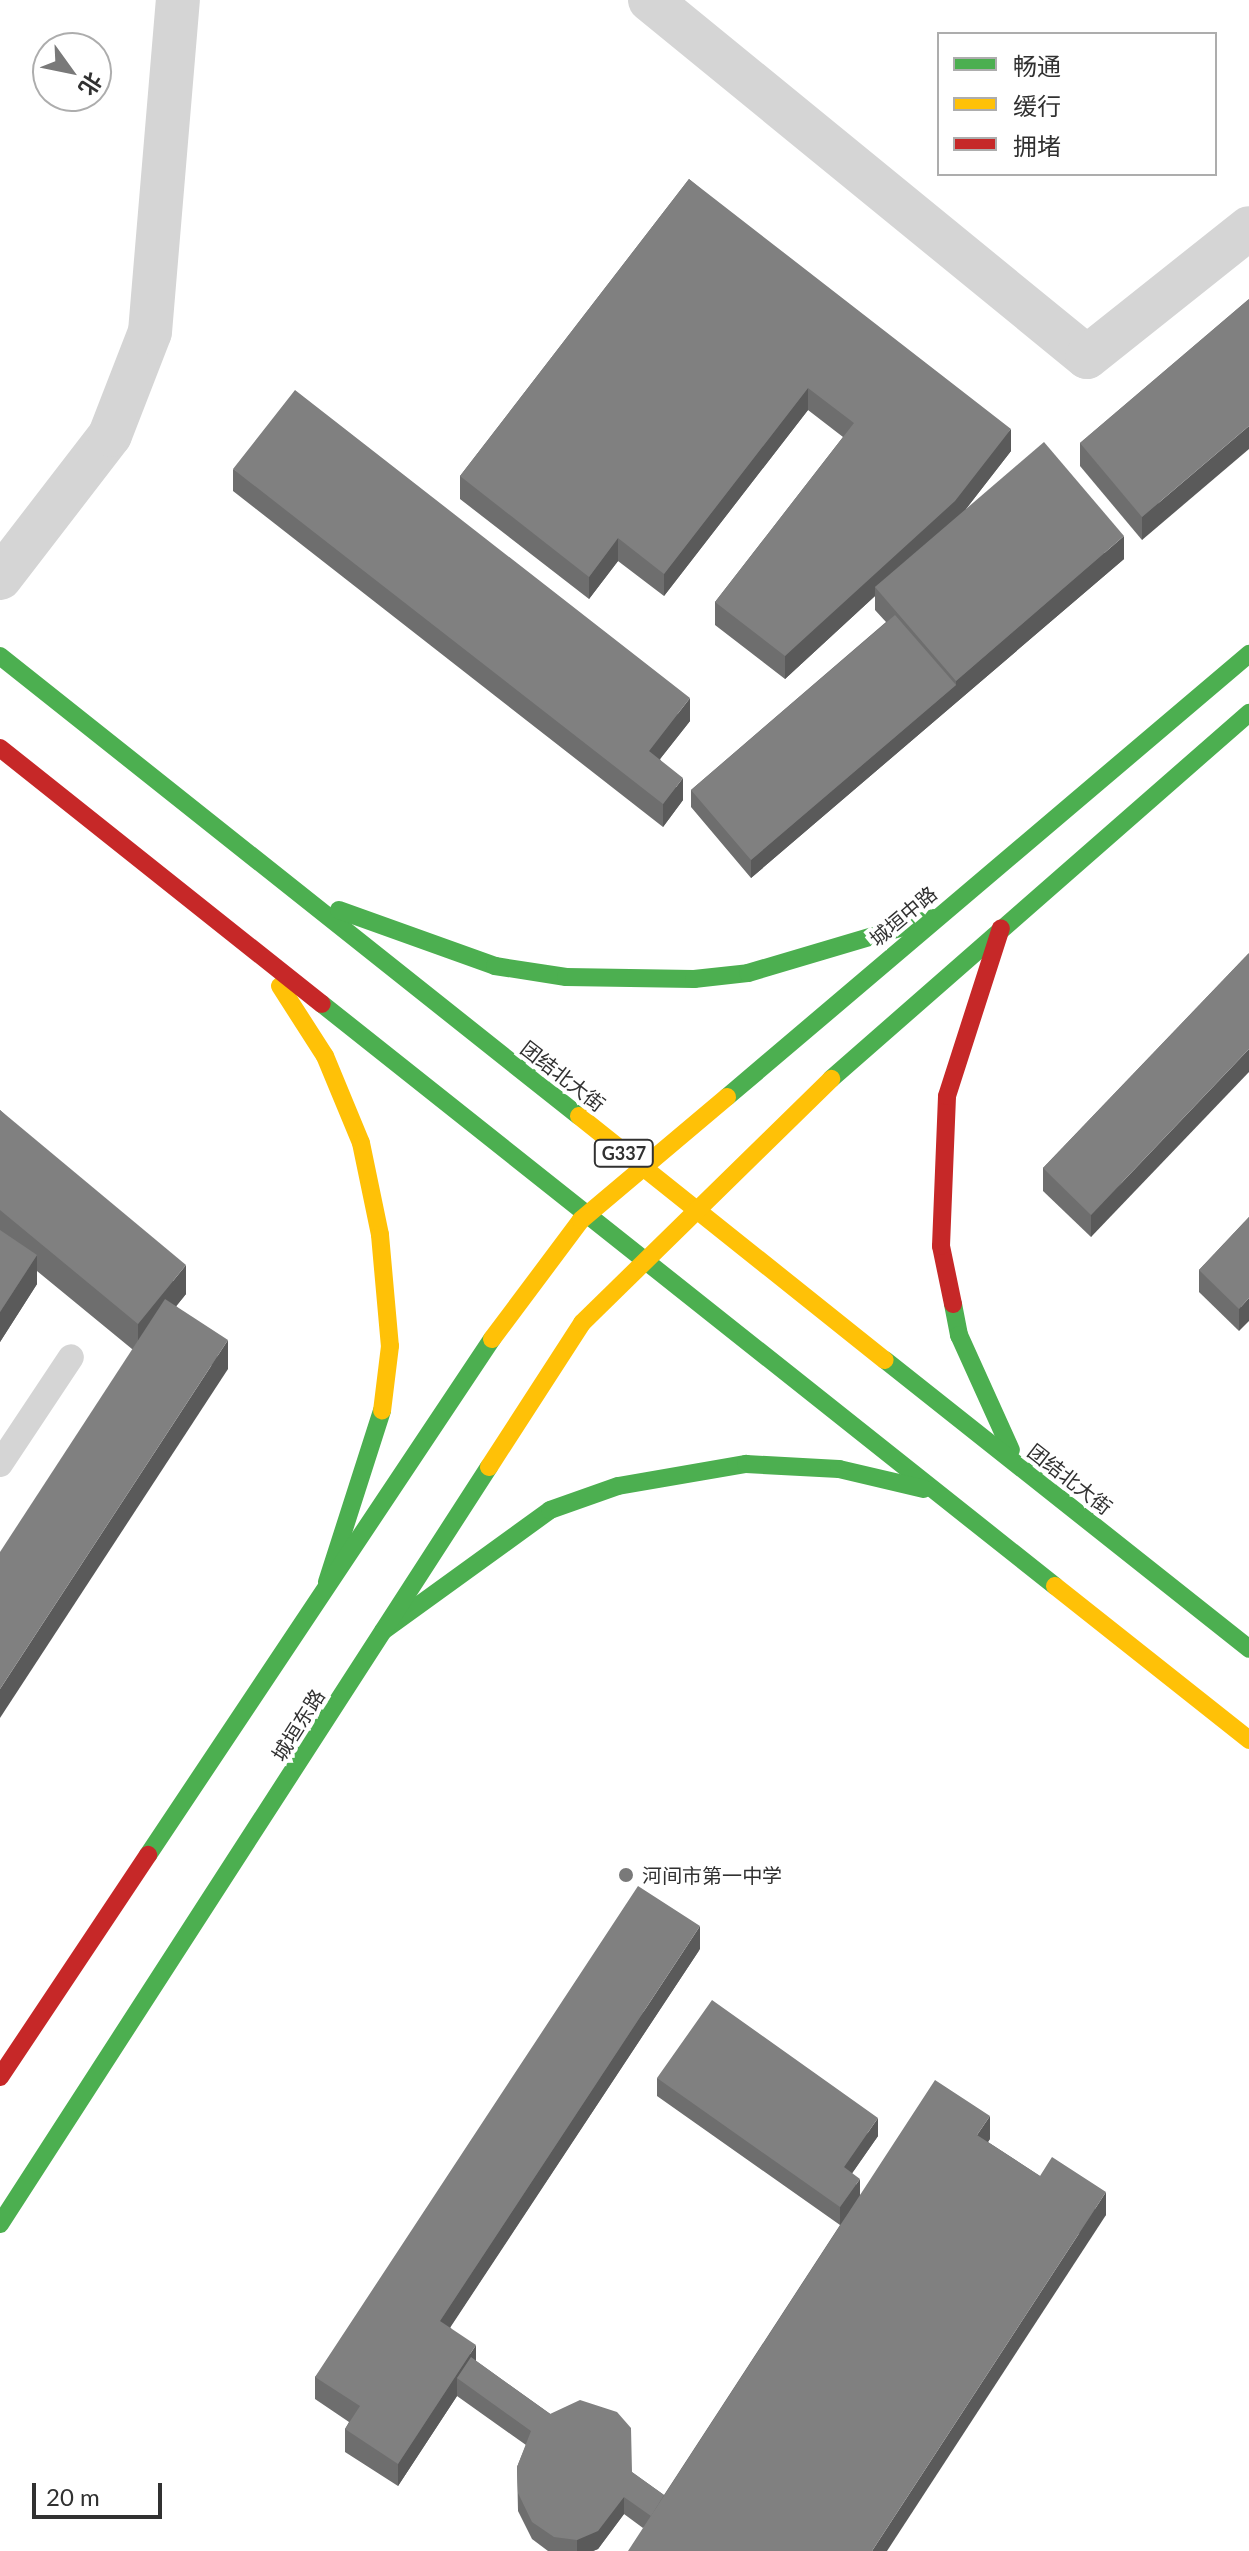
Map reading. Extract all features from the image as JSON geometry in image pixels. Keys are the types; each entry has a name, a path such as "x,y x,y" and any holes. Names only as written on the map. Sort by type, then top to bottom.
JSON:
{"main road":[{"name":"城垣中路","path":"587,1214 639,1165 1249,654"},
{"name":"团结北大街","path":"0,656 1249,1649"},
{"path":"642,1258 693,1207 1001,928 1249,713"},
{"path":"0,748 1249,1740"},
{"path":"297,892 495,966 566,977 748,973 934,918"},
{"path":"1001,928 947,1096 941,1246 959,1335 1020,1467"},
{"path":"259,954 325,1056 361,1143 380,1235 390,1346 379,1437 327,1582"},
{"path":"0,2077 327,1582 530,1283 587,1214"},
{"name":"城垣东路","path":"0,2224 582,1323 642,1258"},
{"path":"383,1631 550,1510 618,1486 746,1464 839,1469 938,1493"}],"street":[{"path":"0,578 110,435 150,332 178,0"},
{"path":"650,0 1087,357 1249,228"}],"lane":[{"path":"0,1464 71,1357"}],"building":[{"path":"689,179 1011,429 955,501 785,656 715,602 854,423 808,388 664,574 618,538 589,577 460,476"},
{"path":"1249,299 1249,426 1142,517 1080,443"},
{"path":"295,390 690,698 649,751 683,778 663,804 233,469"},
{"path":"1044,442 1124,536 956,681 875,587"},
{"path":"895,615 956,685 751,860 691,790"},
{"path":"1249,953 1249,1049 1091,1215 1043,1168"},
{"path":"0,1110 186,1265 138,1324 0,1210"},
{"path":"1249,1217 1249,1298 1239,1309 1199,1270"},
{"path":"0,1230 37,1255 0,1312"},
{"path":"165,1299 228,1340 0,1689 0,1552"},
{"path":"638,1886 700,1926 440,2321 476,2345 398,2464 345,2429 360,2406 315,2377"},
{"path":"712,2000 878,2118 844,2167 860,2179 840,2207 657,2078"},
{"path":"935,2080 990,2116 977,2135 1040,2176 1052,2157 1106,2192 872,2551 628,2551"},
{"path":"471,2357 550,2414 580,2400 617,2412 631,2428 632,2472 664,2495 651,2516 624,2497 598,2531 577,2540 554,2537 532,2522 518,2493 517,2467 531,2431 457,2378"}],"traffic: fast":[{"path":"727,1097 1249,654"},
{"path":"0,656 579,1116"},
{"path":"831,1079 1249,713"},
{"path":"339,910 495,966 566,977 694,979 748,973 934,918"},
{"path":"322,1004 1055,1586"},
{"path":"953,1304 959,1335 1011,1450"},
{"path":"148,1855 492,1339"},
{"path":"885,1360 1249,1649"},
{"path":"327,1582 382,1411"},
{"path":"383,1631 550,1510 618,1486 746,1464 839,1469 924,1489"},
{"path":"0,2224 489,1467"}],"traffic: slow":[{"path":"280,986 325,1056 361,1143 380,1235 390,1346 382,1411"},
{"path":"489,1467 582,1323 831,1079"},
{"path":"492,1339 581,1220 727,1097"},
{"path":"579,1116 885,1360"},
{"path":"1055,1586 1249,1740"}],"traffic: jam":[{"path":"0,748 322,1004"},
{"path":"953,1304 941,1246 947,1096 1001,928"},
{"path":"0,2077 148,1855"}],"place":[{"name":"河间市第一中学","path":"626,1875"}]}
